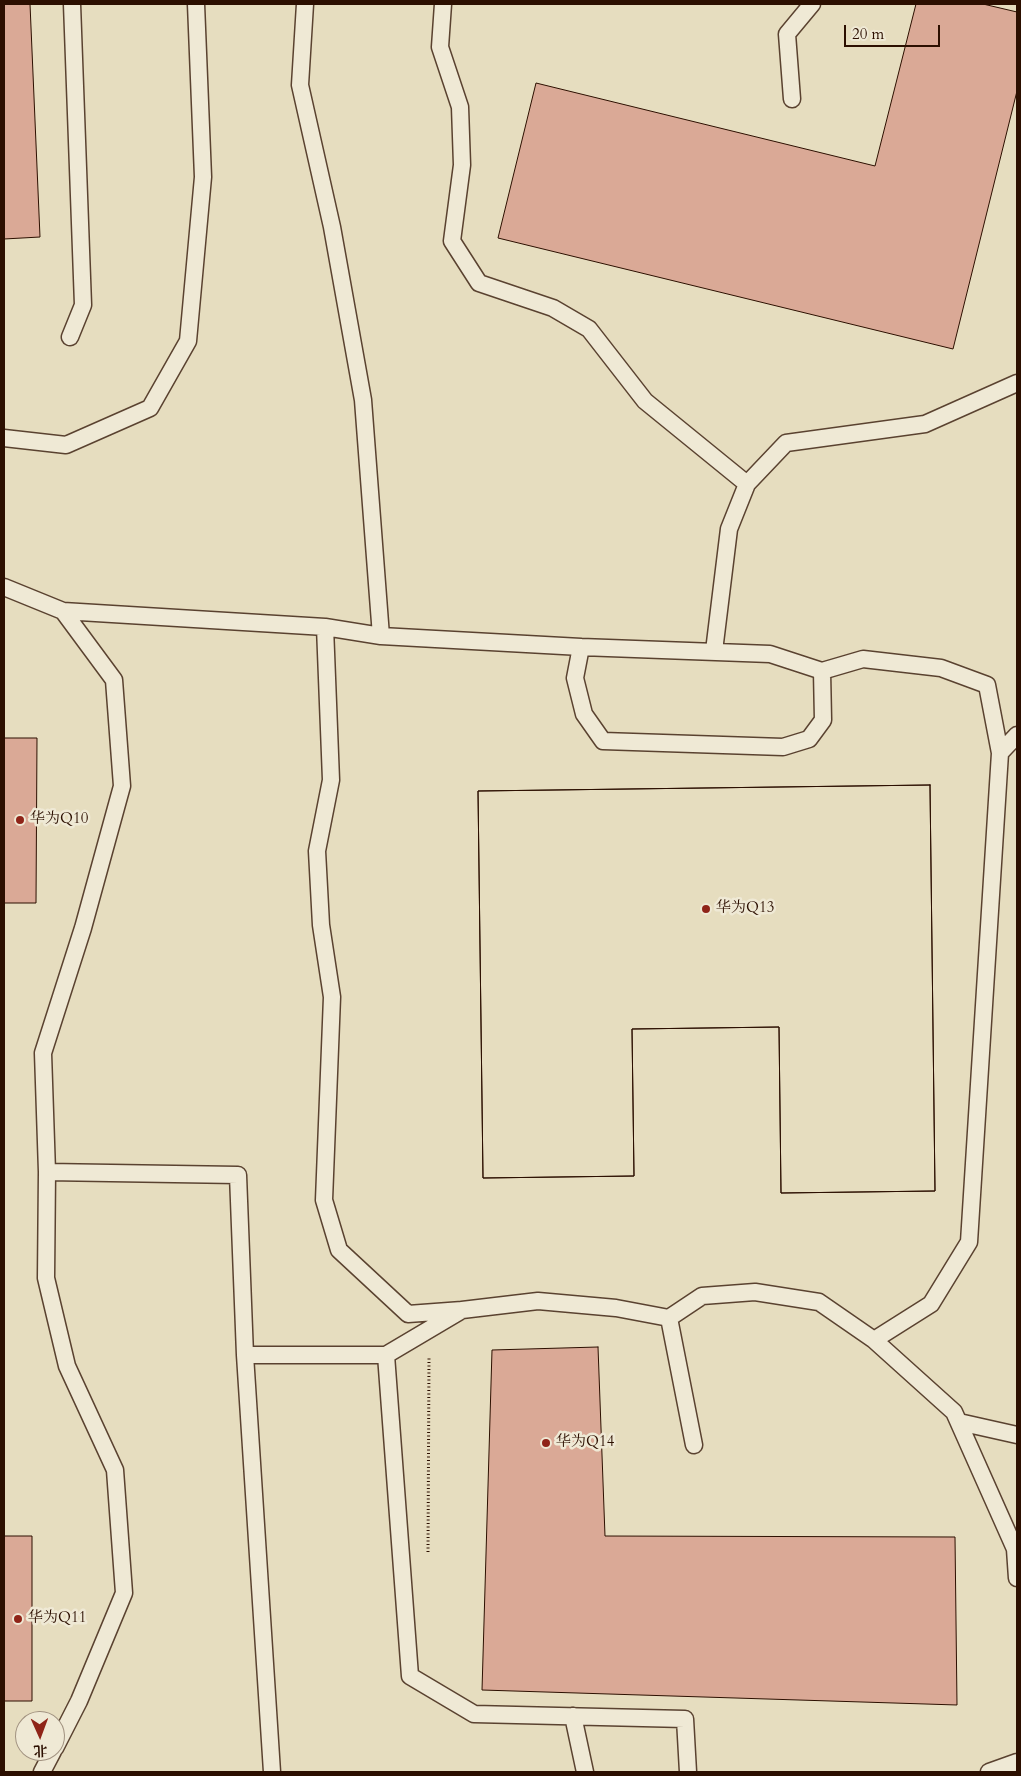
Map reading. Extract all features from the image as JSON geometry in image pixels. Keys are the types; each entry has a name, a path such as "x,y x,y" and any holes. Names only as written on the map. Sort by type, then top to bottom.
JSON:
{"lane":[{"path":"70,337 83,305 72,4"},
{"path":"4,438 66,445 150,408 188,341 203,177 196,4"},
{"path":"305,4 300,85 332,227 363,400 381,636"},
{"path":"443,4 440,47 460,107 462,165 452,241 479,283 553,308 589,329 645,400 747,484"},
{"path":"792,99 787,34 812,4"},
{"path":"714,651 729,529 747,484 786,444 925,424 1017,383"},
{"path":"4,587 63,611 325,627 381,636 581,647 770,654 822,671 863,659 942,668 988,685 1000,753 969,1242 931,1304 874,1340"},
{"path":"63,611 114,680 122,786 83,928 43,1053 47,1172 46,1278 67,1366 115,1470 124,1593 79,1701 65,1728"},
{"path":"325,627 331,780 317,851 320,925 332,997 324,1200 339,1250 408,1314 538,1301 616,1308 669,1318 702,1296 755,1292 820,1302 874,1340 954,1412 1015,1549 1017,1578"},
{"path":"581,647 575,678 584,714 603,741 783,747 809,739 824,720 822,671"},
{"path":"1000,753 1017,734"},
{"path":"47,1172 238,1175 245,1355 272,1772"},
{"path":"245,1355 386,1355 462,1310"},
{"path":"669,1318 694,1445"},
{"path":"386,1355 410,1676 474,1714 685,1719 688,1772"},
{"path":"959,1422 1017,1435"},
{"path":"573,1716 585,1772"},
{"path":"989,1772 1017,1762"}],"path":[{"path":"428,1556 429,1360 431,1352"}],"building":[{"path":"4,4 30,4 40,237 4,239"},
{"path":"916,4 983,4 1017,12 1017,91 953,349 498,238 536,83 875,166"},
{"name":"华为Q10","path":"4,738 37,738 36,903 4,903"},
{"name":"华为Q13","path":"930,785 935,1191 781,1193 779,1027 632,1029 634,1176 483,1178 478,791"},
{"name":"华为Q13","path":"930,785 935,1191 781,1193 779,1027 632,1029 634,1176 483,1178 478,791"},
{"name":"华为Q14","path":"598,1347 605,1536 955,1537 957,1705 482,1690 492,1350"},
{"name":"华为Q11","path":"4,1536 32,1536 32,1701 4,1701"}],"place":[{"name":"华为Q10","path":"20,820"},
{"name":"华为Q13","path":"706,909"},
{"name":"华为Q14","path":"546,1443"},
{"name":"华为Q11","path":"18,1619"}]}
